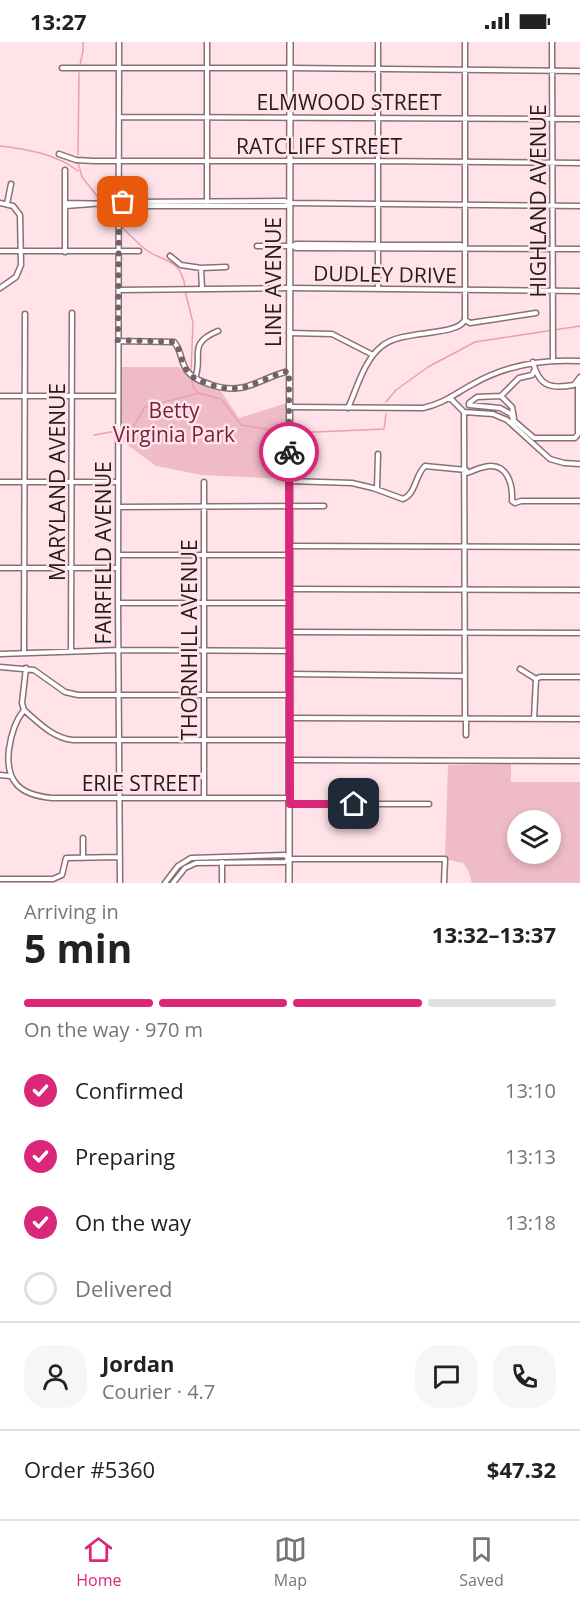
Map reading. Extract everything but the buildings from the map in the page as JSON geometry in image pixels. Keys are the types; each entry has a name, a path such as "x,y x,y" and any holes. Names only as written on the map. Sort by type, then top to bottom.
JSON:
{"main road":[{"name":"LINE AVENUE","path":"289,883 290,42"}],"street":[{"name":"FAIRFIELD AVENUE","path":"119,42 120,883"},
{"path":"207,42 207,204"},
{"path":"378,42 378,290"},
{"path":"348,408 373,355 381,346 396,338 455,329 462,326 465,320 465,42"},
{"name":"HIGHLAND AVENUE","path":"552,42 553,361"},
{"path":"62,68 580,71"},
{"name":"ELMWOOD STREET","path":"119,117 580,119"},
{"name":"RATCLIFF STREET","path":"59,154 81,160 119,162 378,160 580,163"},
{"path":"65,170 65,252"},
{"path":"7,204 11,184"},
{"path":"65,204 120,204 123,202 249,204 285,201 289,203 580,206"},
{"path":"0,203 16,208 20,215 21,252 19,274 0,288"},
{"path":"257,246 296,244 580,249"},
{"path":"0,251 139,251"},
{"path":"170,256 181,265 226,267"},
{"path":"201,267 202,290"},
{"name":"DUDLEY DRIVE","path":"118,290 290,288 580,291"},
{"name":"MARYLAND AVENUE","path":"71,651 72,313"},
{"path":"24,650 25,314"},
{"path":"465,320 470,323 536,314"},
{"path":"195,378 198,346 204,338 218,331"},
{"path":"289,333 332,334 373,355"},
{"path":"118,340 174,342 178,346 185,369 195,378 221,388 239,389 289,371"},
{"path":"289,407 419,408 436,405 495,373 534,363 580,361"},
{"path":"534,363 540,380"},
{"path":"532,375 535,369"},
{"path":"579,379 574,385 547,386 532,375 519,378 501,396 473,398 469,405 501,408 511,414 513,421 538,450 550,459 580,464"},
{"path":"450,398 464,412 496,415 513,421 534,438 575,438 578,434 579,379"},
{"path":"0,396 118,396"},
{"path":"501,396 512,406 513,421"},
{"path":"464,412 466,735"},
{"path":"377,489 378,454"},
{"path":"290,482 352,483 403,499 410,495 425,466 465,471 487,466 501,470 510,479 512,499 515,503 520,501 580,501"},
{"path":"0,482 118,482"},
{"name":"THORNHILL AVENUE","path":"204,482 204,798"},
{"path":"118,507 324,506"},
{"path":"290,546 580,548"},
{"path":"118,555 290,555"},
{"path":"0,568 118,568"},
{"path":"290,589 580,591"},
{"path":"118,603 290,603"},
{"path":"290,632 580,633"},
{"path":"0,654 119,650 289,651"},
{"path":"0,667 26,668 40,673 61,689 73,694 289,695"},
{"path":"0,775 10,776 8,766 11,738 24,710 23,692 26,668"},
{"path":"520,669 536,679"},
{"path":"289,674 465,676"},
{"path":"536,679 540,677 580,677"},
{"path":"534,719 536,679"},
{"path":"24,710 60,738 73,740 289,740"},
{"path":"289,718 580,719"},
{"path":"289,760 580,761"},
{"name":"ERIE STREET","path":"10,776 25,791 44,797 204,798 429,804"},
{"path":"83,838 83,858"},
{"path":"165,883 181,863 190,858 285,855 289,859"},
{"path":"0,879 53,879 62,875 65,858 120,857"},
{"path":"173,883 183,870 192,864 285,862 289,859 445,860 444,883"},
{"path":"222,862 222,883"}],"green space":[{"name":"Betty Virginia Park","path":"121,367 179,367 190,378 220,390 239,418 287,403 287,479 202,475 156,466 121,440"},
{"path":"511,764 511,782 580,782 580,883 472,883 463,863 445,859 448,765"}],"waterway":[{"path":"80,65 83,42"},
{"path":"78,155 79,73"},
{"path":"0,146 51,156 78,171"},
{"path":"78,163 82,177 117,221"},
{"path":"120,225 145,249 175,265 183,277 185,287"},
{"path":"185,291 193,323 191,372"},
{"path":"386,402 396,390 428,367 475,342 580,326"},
{"path":"191,378 194,389 199,393 221,399 241,425 288,433"},
{"path":"121,431 132,429 145,407 199,393"},
{"path":"293,433 384,429 386,414"},
{"path":"94,435 116,431"}],"way so far":[{"path":"123,202 119,204 118,340 174,342 178,346 184,367 190,375 199,381 221,388 242,389 289,371 289,452"}],"route":[{"path":"289,452 290,804 354,804"}]}
